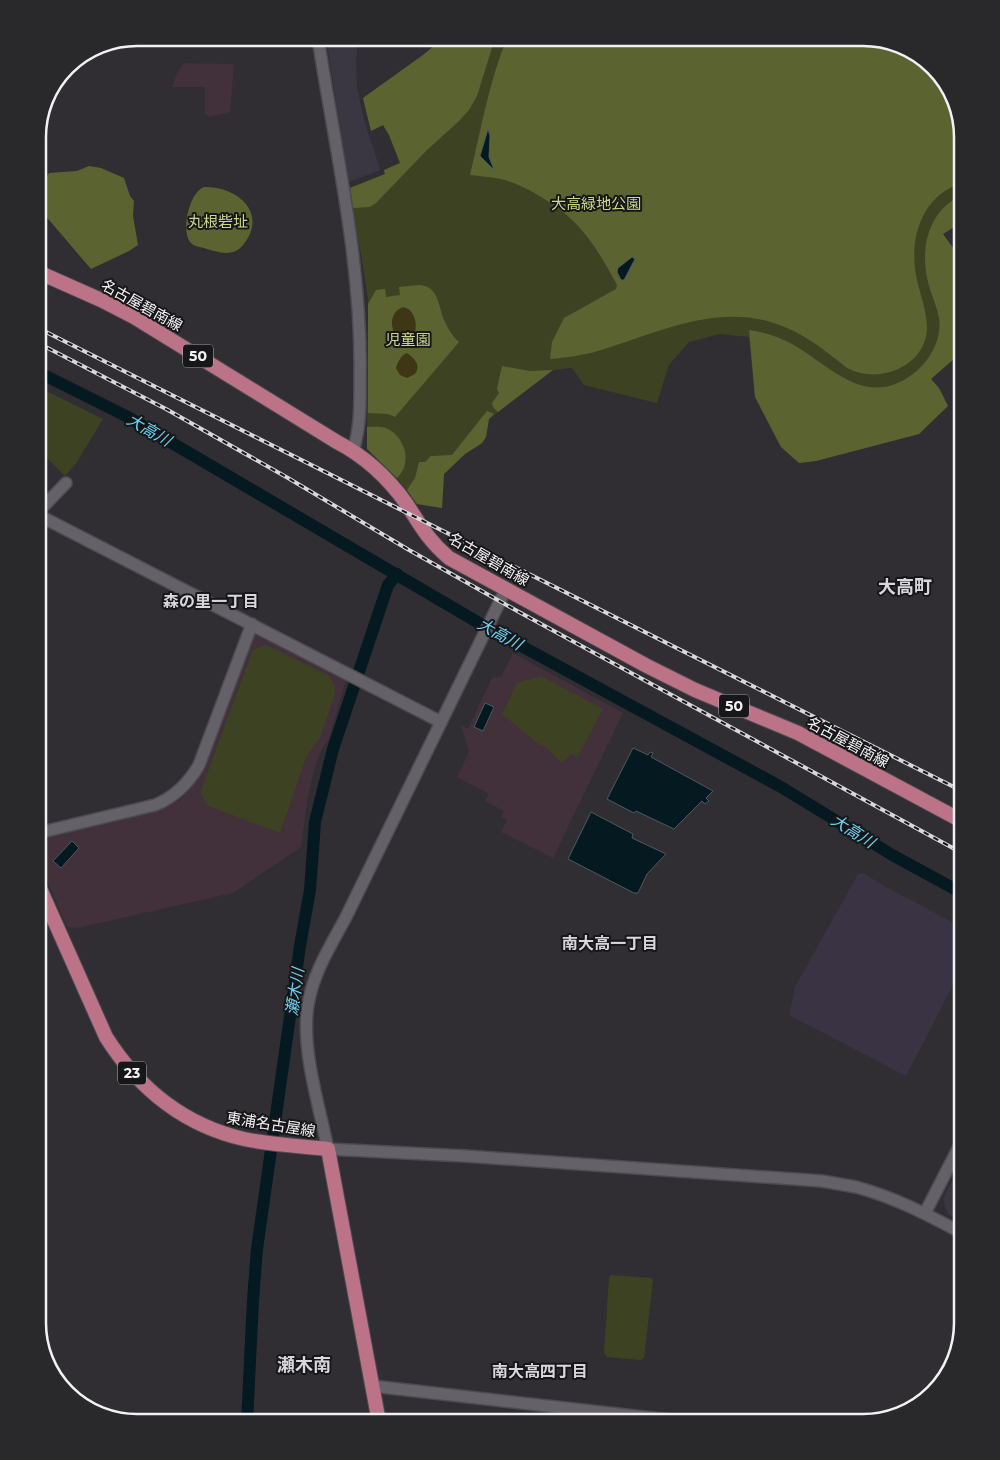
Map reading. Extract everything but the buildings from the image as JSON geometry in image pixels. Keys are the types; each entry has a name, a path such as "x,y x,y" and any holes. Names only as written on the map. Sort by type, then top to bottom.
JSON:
{"main road":[{"name":"名古屋碧南線","path":"46,276 134,317 353,451 393,487 432,544 448,558 647,666 695,690 798,733 954,817"},
{"name":"東浦名古屋線","path":"46,902 102,1029 117,1055 129,1070 157,1097 195,1123 215,1131 244,1139 328,1149 377,1414"}],"street":[{"path":"319,46 346,208 358,298 360,348 359,434 353,451"},
{"path":"46,504 66,483"},
{"path":"46,517 440,722"},
{"path":"506,589 346,917 320,964 308,1004 307,1044 328,1149 475,1156 822,1181 856,1187 892,1199 954,1229"},
{"path":"46,831 155,805 168,800 191,779 199,765 252,624"},
{"path":"924,1213 954,1156"},
{"path":"372,1386 618,1414"}],"shaded area":[{"path":"327,46 357,46 357,88 364,121 380,169 349,182"},
{"path":"184,63 234,64 230,112 209,117 205,114 205,87 172,87 177,73"},
{"path":"257,634 346,680 329,738 320,752 312,778 301,847 233,893 86,926 67,927 46,878 46,836 158,810 178,801 185,795 201,773 253,636"},
{"path":"513,653 623,713 553,858 501,832 507,820 501,817 504,811 485,801 489,794 457,777 469,752 461,725 468,729 492,678 501,677"},
{"path":"863,873 954,923 954,983 906,1076 789,1015 795,987 858,874"},
{"path":"954,1178 954,1217 948,1214 943,1199"}],"green space":[{"name":"大高緑地公園","path":"434,46 869,46 886,49 908,58 927,73 942,92 951,114 953,125 954,227 943,234 954,249 954,359 931,378 948,406 919,434 816,461 799,463 781,447 755,397 749,337 720,334 689,342 669,365 657,403 584,385 572,368 553,370 489,419 486,437 482,443 465,454 444,474 442,508 417,504 397,478 367,449 368,298 350,188 385,174 384,170 400,163 383,125 371,131 363,98"},
{"path":"434,46 493,46 477,96 469,110 376,203 370,207 353,208 350,188 385,174 384,170 400,163 383,125 371,131 363,98"},
{"path":"504,46 869,46 898,53 918,65 942,92 951,114 954,137 954,187 937,197 928,207 917,232 914,260 927,328 925,342 918,353 898,369 886,373 859,373 847,368 803,336 787,328 762,320 737,317 712,318 688,322 591,353 550,359 552,342 564,318 616,289 617,285 593,244 575,223 551,203 515,183 470,175 490,89"},
{"path":"89,166 101,168 124,178 130,196 134,201 133,216 138,245 91,269 46,216 46,178 49,173 77,171"},
{"name":"丸根砦址","path":"204,187 228,191 238,196 251,212 253,222 250,233 243,245 235,252 225,253 197,246 190,242 187,236 188,212 194,196"},
{"path":"954,200 954,227 943,234 954,249 954,359 931,379 939,388 948,406 919,434 816,461 799,463 781,447 755,397 749,330 769,334 788,342 827,368 855,383 869,387 884,387 900,382 908,377 924,364 938,338 939,318 926,273 926,246 934,222"},
{"name":"児童園","path":"426,286 435,293 446,325 459,342 395,417 388,414 368,413 368,304 376,290 385,289 386,297 400,295 399,287"},
{"path":"502,366 530,371 553,370 498,412 492,403 499,393 497,389"},
{"path":"46,391 103,419 77,462 65,476 46,457"},
{"path":"487,411 494,414 489,419 486,437 482,443 465,454 444,474 442,508 417,504 407,490 415,478 419,462 425,462 431,456 452,455"},
{"path":"367,427 388,429 399,438 406,458 402,472 397,478 367,449"},
{"path":"266,645 328,675 335,688 335,694 320,738 307,755 280,833 206,805 201,793 253,650"},
{"path":"541,676 603,709 578,756 571,754 562,763 542,744 541,746 502,714 517,683"},
{"path":"611,1275 651,1278 653,1280 644,1358 641,1360 607,1357 604,1353 609,1278"}],"sand":[{"path":"403,307 409,309 413,314 416,326 413,339 403,346 393,331 392,320 397,310"},
{"path":"407,353 415,360 417,371 407,378 400,375 396,368 400,359"}],"water":[{"path":"488,129 490,136 489,157 494,170 480,156"},
{"path":"632,257 635,259 624,280 621,280 617,272 618,268"},
{"path":"485,703 494,707 483,731 474,727"},
{"path":"633,748 648,755 650,752 653,753 651,757 713,791 706,798 709,801 705,804 702,801 674,829 636,811 634,813 607,799"},
{"path":"591,812 633,834 632,838 666,854 647,874 638,893 634,893 568,859"},
{"path":"72,841 79,848 61,868 53,861"}],"waterway":[{"name":"大高川","path":"46,376 126,416 479,623 781,787 894,856 954,889"},
{"name":"瀬木川","path":"247,1414 257,1249 300,946 310,890 315,822 333,749 388,585 397,574"}],"railway":[{"path":"46,332 954,787"},
{"path":"46,347 166,409 519,612 954,849"}],"district":[{"name":"大高町","path":"905,587"},
{"name":"森の里一丁目","path":"211,601"},
{"name":"南大高一丁目","path":"610,943"},
{"name":"瀬木南","path":"304,1365"},
{"name":"南大高四丁目","path":"540,1371"}]}
